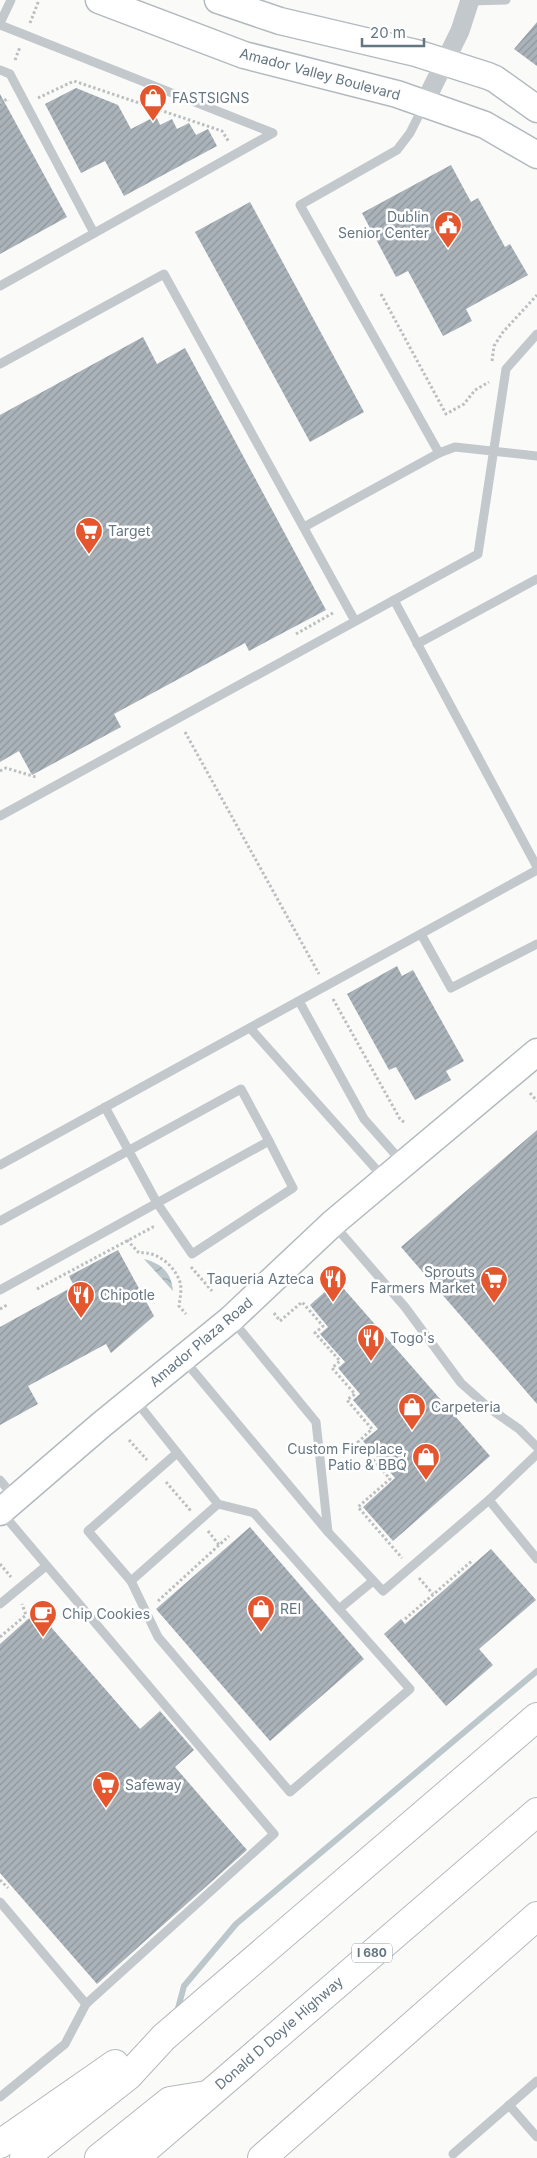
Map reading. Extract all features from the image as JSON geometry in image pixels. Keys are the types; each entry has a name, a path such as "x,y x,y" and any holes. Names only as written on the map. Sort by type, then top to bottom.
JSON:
{"highway":[{"path":"24,2158 128,2076 164,2037 537,1717"},
{"name":"Donald D Doyle Highway","path":"135,2158 207,2094 537,1812"},
{"path":"262,2158 537,1916"},
{"path":"0,2144 116,2064 164,2037"},
{"path":"99,2158 170,2101 207,2094"}],"street":[{"name":"Amador Valley Boulevard","path":"99,0 244,55 397,94 485,125 537,155"},
{"path":"218,0 416,53 495,78 537,109"},
{"path":"424,104 462,26 470,0"},
{"name":"Amador Plaza Road","path":"4,1501 134,1399 231,1319 333,1224 537,1053"}],"lane":[{"path":"0,286 273,133 0,24 11,0"},
{"path":"470,0 506,0"},
{"path":"0,70 10,74 94,233"},
{"path":"424,104 410,133 397,150 300,205 439,453"},
{"path":"0,364 164,274 355,621"},
{"path":"0,816 478,554 506,369 537,334"},
{"path":"304,527 439,453 455,447 537,456"},
{"path":"417,644 537,579"},
{"path":"0,1165 537,869 394,600"},
{"path":"421,934 451,988 537,944"},
{"path":"299,1001 395,1172"},
{"path":"250,1028 395,1172"},
{"path":"0,1221 129,1150 241,1089 293,1188 192,1254 157,1203 129,1150 105,1107"},
{"path":"0,1290 268,1141"},
{"path":"333,1224 405,1307 461,1383 489,1408 519,1429 537,1447"},
{"path":"231,1319 316,1422 328,1532"},
{"path":"183,1359 328,1532 383,1591 489,1500 537,1454"},
{"path":"134,1399 218,1504 254,1513 410,1689 290,1792 158,1637 131,1581 88,1531 177,1453"},
{"path":"489,1500 537,1559"},
{"path":"0,2097 65,2044 86,2004 274,1834 46,1566 4,1501"},
{"path":"131,1581 218,1504"},
{"path":"0,1604 46,1566"},
{"path":"339,1609 373,1581"},
{"path":"0,1902 86,2004"},
{"path":"453,2154 537,2081"},
{"path":"509,2105 537,2137"}],"path":[{"path":"0,103 7,100 11,107 36,93 39,98 74,81 222,131 236,154"},
{"path":"381,294 446,414 464,404 475,390 490,381"},
{"path":"492,363 494,346 503,332 537,295"},
{"path":"291,637 334,613 329,605"},
{"path":"178,718 400,1119 405,1123"},
{"path":"0,771 6,768 35,778 43,774"},
{"path":"530,1093 537,1100"},
{"path":"34,1290 154,1226 160,1234"},
{"path":"127,1240 140,1254 146,1253 157,1256 174,1272 180,1283 179,1306 186,1314"},
{"path":"186,1262 212,1291"},
{"path":"274,1313 280,1320 302,1302 323,1326 315,1333 340,1361 332,1368 355,1394 347,1400 372,1429 358,1442 390,1478 358,1507 433,1594"},
{"path":"0,1309 8,1304"},
{"path":"129,1440 219,1545"},
{"path":"155,1604 229,1536"},
{"path":"405,1619 473,1560"},
{"path":"0,1637 26,1615"}],"water":[{"path":"144,1259 161,1266 168,1274 173,1291"}],"building":[{"path":"537,22 537,66 514,49"},
{"path":"76,88 118,105 131,129 156,116 160,125 172,119 177,129 189,123 196,135 208,129 217,146 124,196 105,161 81,173 45,104"},
{"path":"0,94 67,217 0,254"},
{"path":"451,165 471,202 478,198 505,247 510,244 528,275 466,309 472,321 443,336 408,271 396,277 362,213"},
{"path":"250,202 364,412 310,442 195,232"},
{"path":"143,337 157,364 185,348 326,610 249,651 245,643 114,714 121,727 32,775 19,751 0,762 0,415"},
{"path":"397,966 402,976 413,970 464,1061 446,1071 451,1080 415,1100 396,1067 389,1070 347,994"},
{"name":"Sprouts Farmers Market","path":"537,1130 537,1404 401,1247"},
{"path":"118,1250 154,1316 111,1353 106,1344 28,1386 38,1404 0,1425 0,1327 74,1286 69,1276"},
{"path":"337,1281 490,1456 393,1541 363,1507 395,1478 363,1441 378,1429 353,1400 360,1394 338,1368 345,1362 320,1334 328,1327 310,1305"},
{"path":"250,1527 364,1659 270,1741 156,1609"},
{"path":"491,1549 536,1600 479,1649 493,1665 446,1706 384,1634 401,1619 405,1624"},
{"name":"Safeway","path":"37,1611 140,1729 160,1711 194,1750 175,1767 247,1850 97,1984 0,1873 0,1644"}],"waterway":[{"path":"177,2012 184,1986 236,1924 537,1671"}],"place":[{"name":"FASTSIGNS","path":"153,122"},
{"name":"Dublin Senior Center","path":"448,249"},
{"name":"Target","path":"89,555"},
{"name":"Taqueria Azteca","path":"333,1303"},
{"name":"Sprouts Farmers Market","path":"494,1304"},
{"name":"Chipotle","path":"81,1319"},
{"name":"Togo's","path":"371,1362"},
{"name":"Carpeteria","path":"412,1431"},
{"name":"Custom Fireplace, Patio & BBQ","path":"426,1481"},
{"name":"REI","path":"261,1633"},
{"name":"Chip Cookies","path":"43,1638"},
{"name":"Safeway","path":"106,1809"}]}
